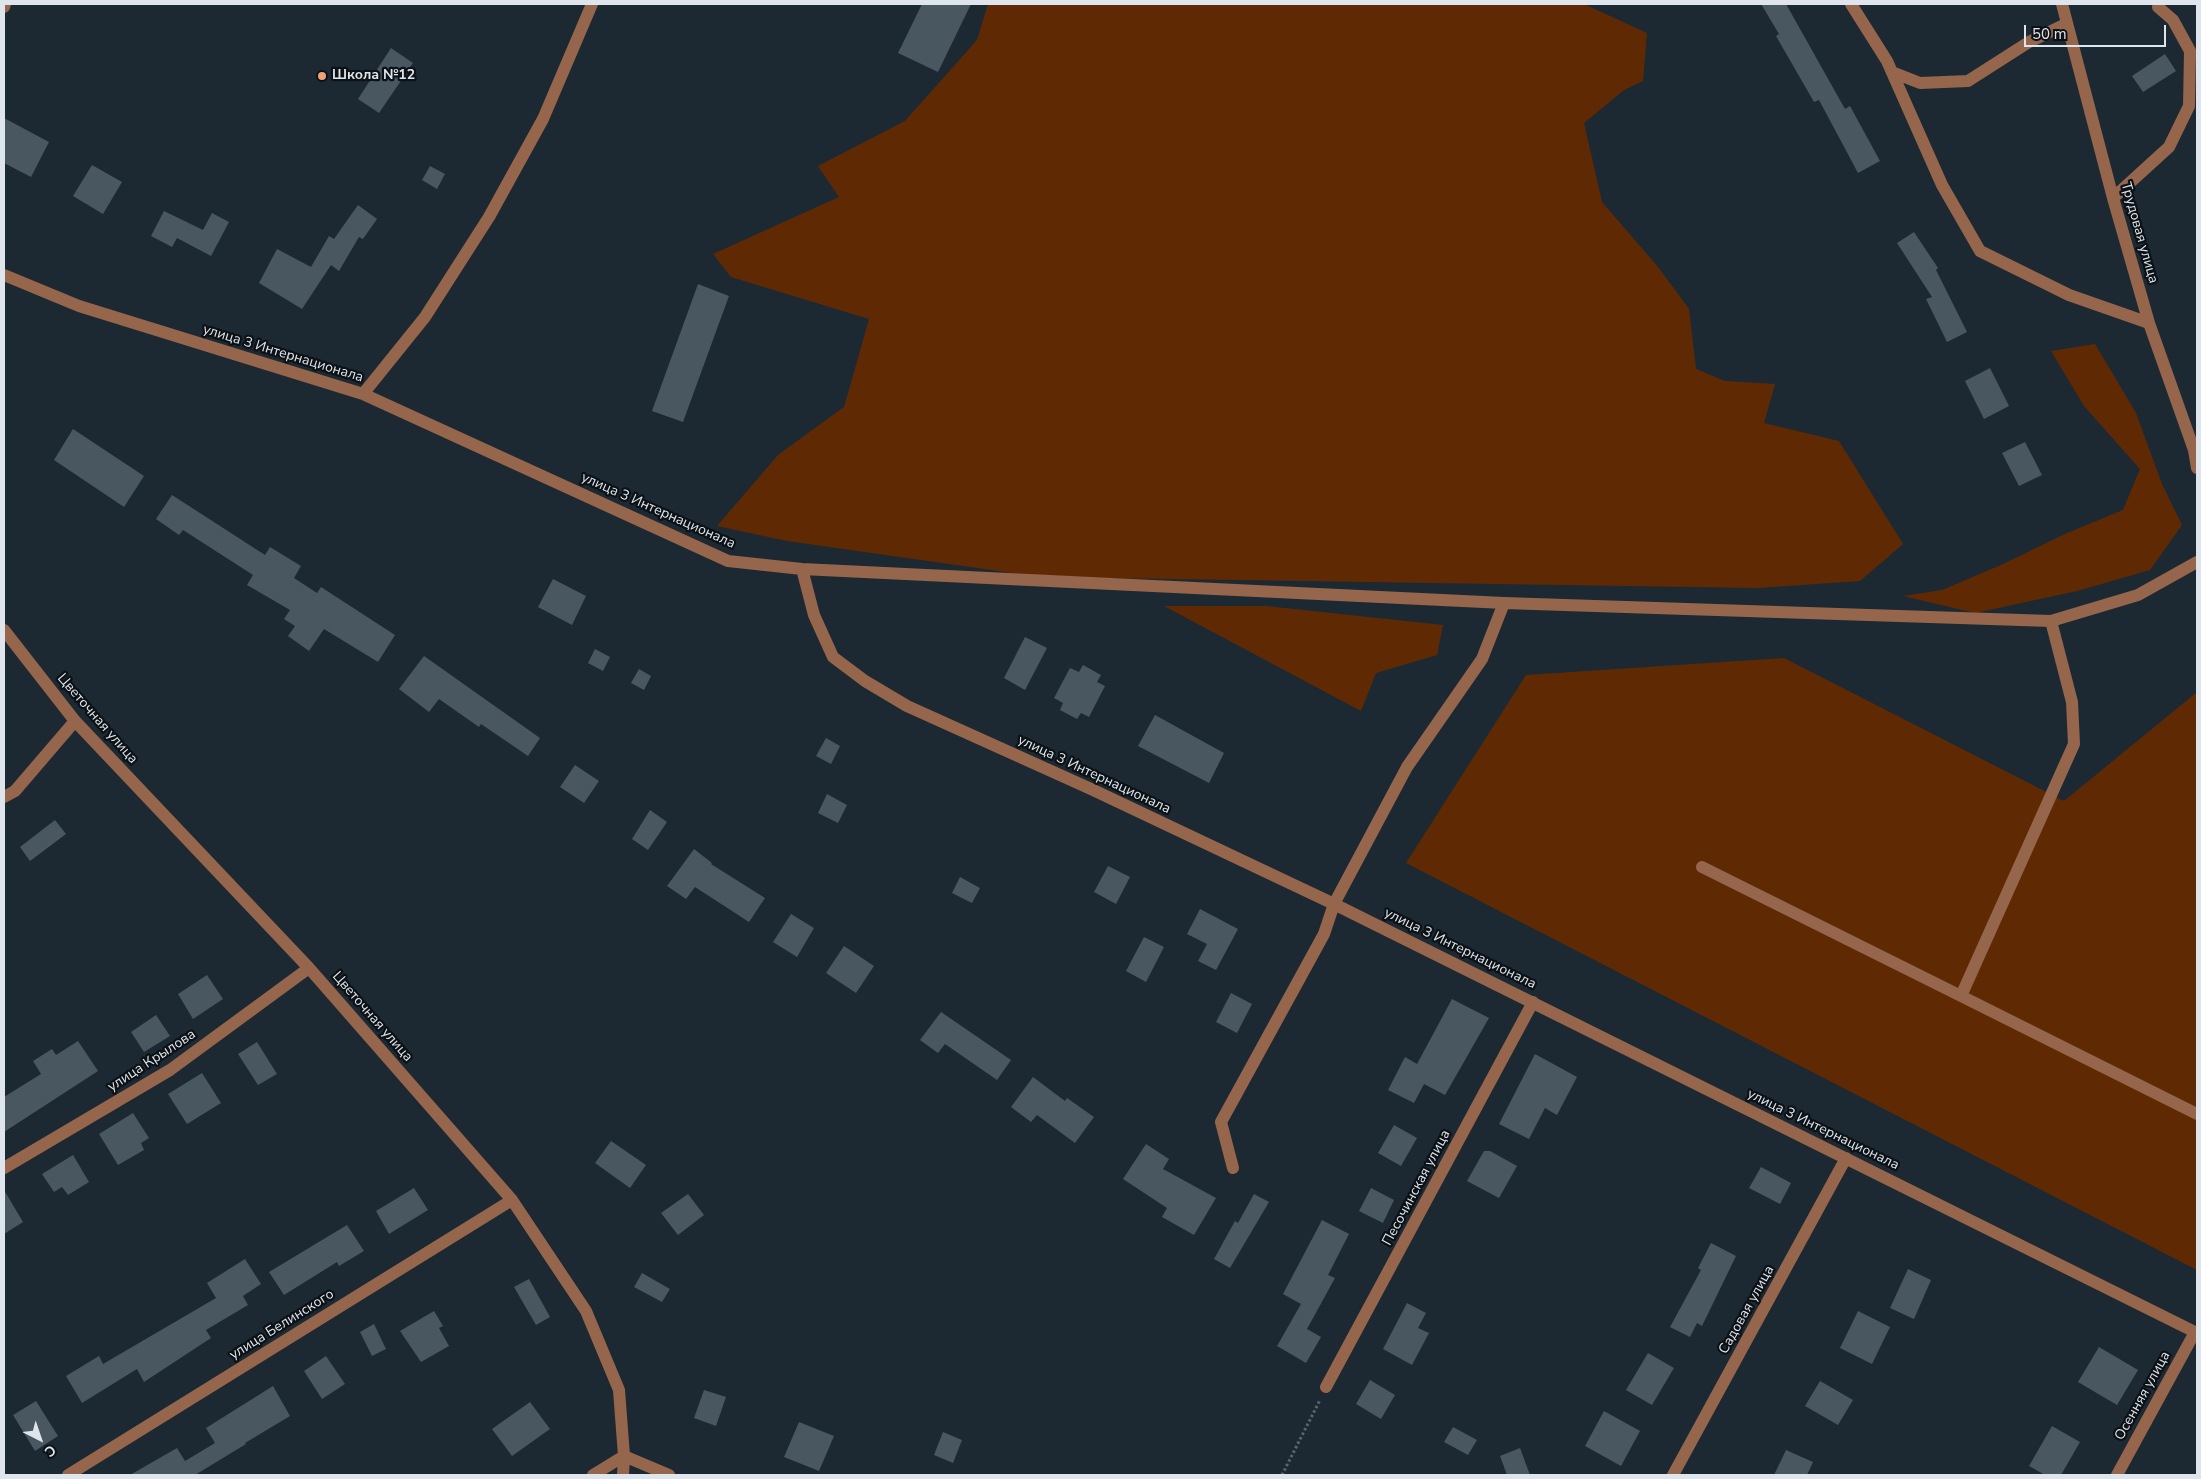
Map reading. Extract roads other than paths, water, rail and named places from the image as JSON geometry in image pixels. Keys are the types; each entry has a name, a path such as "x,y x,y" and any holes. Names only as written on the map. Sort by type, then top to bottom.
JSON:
{"street":[{"path":"4,8 5,4"},
{"path":"363,394 425,317 489,217 544,119 592,4"},
{"path":"1851,4 1892,72 1942,185 1980,251 2069,295 2149,323"},
{"name":"Трудовая улица","path":"2062,4 2113,198 2149,323 2194,450 2197,468"},
{"path":"2113,198 2169,147 2189,106 2190,52 2173,20 2158,6"},
{"path":"1892,72 1920,83 1968,81 2029,42 2066,24"},
{"name":"улица 3 Интернационала","path":"4,275 79,306 363,394 728,561 802,569 814,615 833,657 864,681 907,706 1091,789 1334,904 2196,1332"},
{"path":"802,569 1504,603 2051,621 2138,595 2197,562"},
{"path":"1233,1168 1221,1122 1324,934 1334,904 1406,767 1482,659 1504,603"},
{"path":"1961,996 2074,744 2072,702 2051,621"},
{"name":"Цветочная улица","path":"4,630 75,721 309,968 512,1200 586,1311 619,1390 624,1456 623,1475"},
{"path":"4,797 15,791 75,721"},
{"path":"1702,867 2197,1114"},
{"name":"улица Крылова","path":"4,1168 170,1070 309,968"},
{"name":"Песочинская улица","path":"1326,1387 1533,1002"},
{"name":"Садовая улица","path":"1673,1475 1846,1158"},
{"name":"улица Белинского","path":"68,1475 512,1200"},
{"name":"Осенняя улица","path":"2117,1475 2196,1332"},
{"path":"593,1475 624,1456 669,1475"}],"place":[{"name":"Школа №12","path":"322,76"}]}
